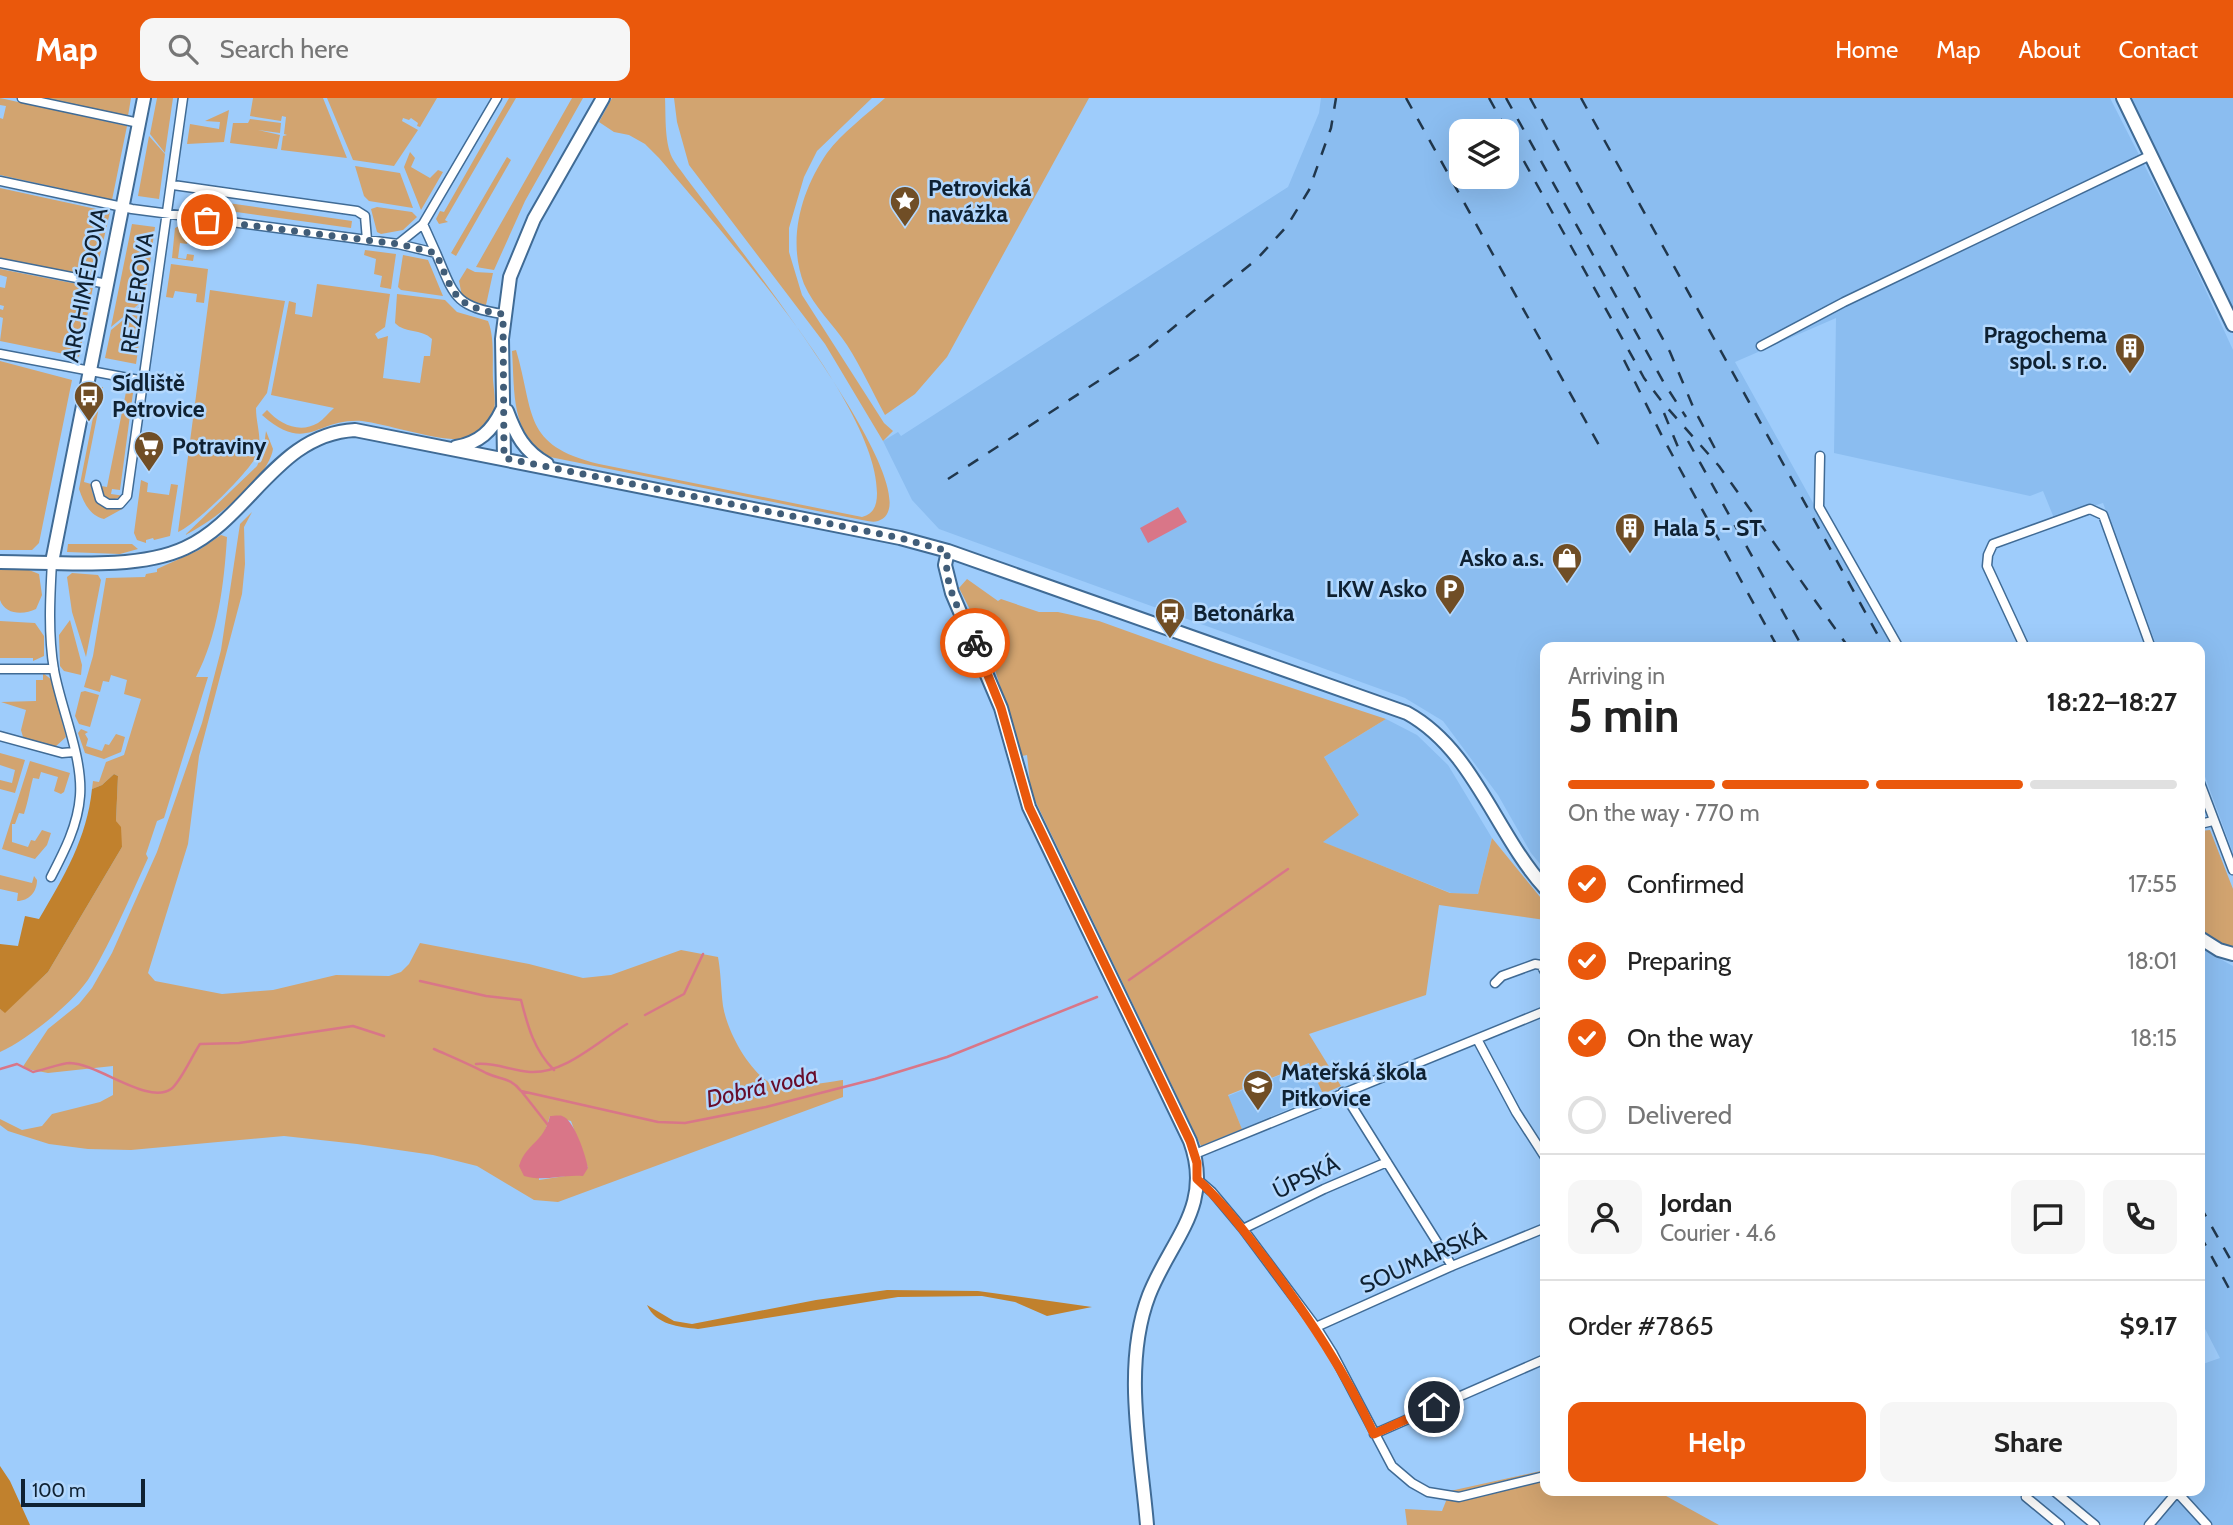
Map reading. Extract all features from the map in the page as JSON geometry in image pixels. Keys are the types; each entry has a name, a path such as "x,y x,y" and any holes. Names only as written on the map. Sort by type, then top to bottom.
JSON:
{"street":[{"path":"22,98 139,123"},
{"name":"ARCHIMÉDOVA","path":"52,562 144,98"},
{"name":"REZLEROVA","path":"96,485 100,499 108,504 120,504 127,496 173,185 183,98"},
{"path":"398,244 423,224 497,98"},
{"path":"504,458 503,314 510,277 523,243 603,98"},
{"path":"2123,98 2233,325"},
{"path":"1761,346 1856,296 2151,155"},
{"name":"REZLEROVA","path":"0,181 122,208 398,244 436,253"},
{"path":"173,185 357,211 365,216 367,240"},
{"path":"423,224 458,298 477,310 503,314"},
{"path":"0,263 107,284"},
{"path":"0,354 144,381"},
{"path":"451,447 469,445 481,439 495,425 505,404"},
{"path":"505,404 518,439 526,450 550,466 575,474"},
{"path":"0,562 138,561 184,548 213,529 288,457 313,440 339,431 365,431 451,447 872,532 948,551 1282,668 1416,719 1436,732 1453,751 1506,837 1540,881"},
{"path":"1819,456 1819,507 1896,642"},
{"path":"2022,642 1987,566 1993,544 2090,509 2103,515 2149,642"},
{"path":"948,551 945,565 951,593 984,662 1001,708 1029,807 1195,1154 1197,1179 1192,1211 1150,1295 1138,1337 1135,1378 1147,1525"},
{"path":"51,877 73,829 80,800 74,751 54,669 50,617 52,562"},
{"path":"0,669 54,669"},
{"path":"0,736 62,753 74,751"},
{"path":"2205,798 2233,870"},
{"path":"2205,823 2213,821"},
{"path":"2205,941 2219,950 2233,954"},
{"path":"1495,983 1502,976 1535,964 1540,965"},
{"path":"1195,1154 1540,1013"},
{"path":"1477,1040 1516,1112 1540,1149"},
{"path":"1343,1092 1452,1266"},
{"name":"ÚPSKÁ","path":"1243,1229 1387,1162"},
{"path":"1197,1179 1212,1192 1243,1229 1316,1327 1392,1466 1412,1483 1436,1495 1459,1497 1540,1477"},
{"name":"SOUMARSKÁ","path":"1316,1327 1540,1230"},
{"path":"1374,1434 1540,1361"},
{"path":"2060,1496 2095,1525"},
{"path":"2149,1525 2173,1496"},
{"path":"2180,1496 2207,1525"},
{"path":"2026,1497 2060,1525"}],"shaded area":[{"path":"0,98 127,126 112,200 0,175 0,118 3,119 6,106 0,105"},
{"path":"44,98 131,98 128,116"},
{"path":"157,98 173,98 165,153 150,134"},
{"path":"253,98 323,98 347,158 281,150 283,136 287,135 284,134 286,117 282,116 281,121 250,116"},
{"path":"327,98 437,98 420,127 411,118 403,118 402,121 418,130 394,166 353,160"},
{"path":"509,98 516,98 445,220 448,222 439,224 436,219 440,211 444,212"},
{"path":"572,98 583,98 525,201 494,270 476,267"},
{"path":"612,98 665,98 667,139 674,161 789,316 659,158 645,144 629,135 614,132 599,122"},
{"path":"674,98 872,98 817,151 804,177 789,228 789,252 802,295 884,423 893,431 883,441 825,344 689,165 677,122"},
{"path":"885,98 1089,98 947,357 915,394 885,415 847,345 818,308 804,284 799,267 797,233 799,216 810,183 827,153 854,124"},
{"path":"1321,98 2110,98 2184,243 2233,350 2233,853 2205,777 2205,642 2155,642 2103,503 2054,518 2043,491 2030,496 1834,453 1836,318 1735,362 1890,642 1540,642 1540,864 1498,795 1443,721 1405,698 939,529 912,500 883,441 898,432 901,436 1288,187 1319,113"},
{"path":"2130,98 2233,98 2233,310"},
{"path":"229,110 224,142 187,144 190,124 219,129 220,122 205,121"},
{"path":"250,119 281,123 280,133 258,130 280,135 277,149 230,143 233,123 248,123"},
{"path":"149,136 165,154 159,199 138,196"},
{"path":"410,152 415,158 411,167 430,178 438,170 443,172 421,210 404,167"},
{"path":"507,157 511,160 456,256 451,253"},
{"path":"355,166 400,173 413,208 369,201 364,196"},
{"path":"0,188 110,212 95,277 0,258"},
{"path":"187,198 203,200 203,205 215,207 216,203 221,202 352,221 351,228 186,205"},
{"path":"377,207 412,212 417,217 403,230 381,234 377,232 371,209"},
{"path":"132,224 155,227 145,299 111,327"},
{"path":"181,225 203,228 202,234 197,237 188,236 187,244 180,243 178,258 186,259 187,254 194,255 193,261 172,258 175,228"},
{"path":"365,250 396,254 391,289 380,287 382,276 374,274 376,259 364,255"},
{"path":"403,255 428,260 443,296 401,290 398,287"},
{"path":"171,264 208,269 204,303 196,302 197,294 175,291 173,298 166,297"},
{"path":"467,268 475,272 493,273 486,305 471,303 462,296 459,281"},
{"path":"0,269 93,287 79,357 0,341 3,318 0,317 0,309 3,310 4,306 0,305 0,287 5,288 7,277 0,275"},
{"path":"317,284 390,294 385,327 375,334 378,339 388,336 383,378 420,383 424,356 430,356 432,339 423,333 403,329 395,323 397,294 445,300 457,312 488,321 492,342 495,404 488,424 475,435 458,439 362,421 333,424 301,434 278,427 262,415 267,410 290,426 304,428 318,423 334,408 271,395 289,301 296,303 295,314 312,317"},
{"path":"210,290 285,301 267,393 256,408 258,452 246,470 222,496 178,532"},
{"path":"145,302 136,364 105,358 111,330"},
{"path":"516,350 536,424 556,447 574,456 599,464 862,517 872,511 876,501 870,456 833,381 878,460 890,501 878,521 865,521 550,457 537,448 521,424 515,397 512,351"},
{"path":"0,361 72,380 39,543 32,550 0,550"},
{"path":"99,387 103,387 84,482 91,484 94,496 101,505 111,509 124,508 104,519 85,504 79,489"},
{"path":"126,392 133,393 120,490 112,489 111,494 125,496 111,500 103,495 101,486 107,487"},
{"path":"266,431 273,449 261,473 223,510 185,535 257,466 263,453"},
{"path":"141,480 148,483 147,492 169,495 171,484 178,485 170,536 146,540 146,543 137,540 134,533"},
{"path":"1178,507 1187,522 1148,543 1140,528"},
{"path":"252,512 244,527 245,564 242,594 199,756 188,844 148,973 155,981 222,994 273,990 336,975 389,976 401,972 409,964 420,943 529,964 583,978 611,975 681,950 718,957 723,1006 729,1027 747,1061 763,1078 772,1084 787,1087 843,1080 843,1097 558,1202 534,1200 477,1166 433,1155 357,1144 284,1136 131,1150 88,1149 49,1144 8,1131 0,1125 0,1119 22,1130 42,1126 52,1114 100,1102 113,1095 113,1066 48,1073 22,1068 48,1029 79,1004 92,988 112,953 157,852 202,723 221,650 240,524","holes":["550,1116 571,1121 588,1168 572,1175 539,1180 539,1140 543,1137"]},
{"path":"221,535 227,537 219,609 210,644 196,677 208,677 164,818 157,821 146,854 148,858 107,947 84,985 50,1019 24,1039 0,1052 0,1009 5,1012 48,972 122,847 116,821 118,776 114,774 102,785 92,789 93,781 99,782 106,762 124,755 141,699 124,694 127,680 111,675 109,682 103,681 100,692 84,687 93,656 106,578 145,577 146,574 157,572 157,569 199,550"},
{"path":"68,544 132,544 138,549 120,554 67,552"},
{"path":"0,570 29,570 39,574 42,595 36,609 15,612 2,605"},
{"path":"72,573 98,575 101,580 86,657 72,612 67,577"},
{"path":"967,579 998,601 1001,599 1039,612 1058,612 1099,621 1386,719 1324,757 1359,815 1323,842 1450,893 1478,894 1492,838 1540,897 1540,919 1439,905 1426,995 1309,1034 1341,1086 1323,1094 1309,1063 1228,1095 1242,1129 1201,1146 1031,792 1027,755 1022,756 986,641 959,588"},
{"path":"70,620 82,665 81,675 64,671 60,666 59,635"},
{"path":"0,621 35,623 44,636 44,656 33,661 33,658 0,658"},
{"path":"43,673 52,680 66,737 54,748 23,737 21,730 26,710 1,702 36,701 36,680 43,680"},
{"path":"81,692 99,695 90,727 79,724 75,716"},
{"path":"1386,719 1417,735 1448,765 1492,838 1478,894 1451,893 1322,842 1359,815 1324,757"},
{"path":"81,729 88,732 85,734 88,739 86,746 102,751 105,744 109,745 116,734 125,737 121,752 104,759 85,753 78,733"},
{"path":"0,753 25,760 15,793 0,789 0,780 12,783 15,770 0,765"},
{"path":"30,761 70,773 61,794 54,791 58,777 41,772 39,779 33,778 24,814 19,813 15,824 12,824 12,842 28,847 31,840 35,841 42,830 51,833 47,845 35,859 2,849"},
{"path":"114,774 118,776 116,821 121,827 122,847 48,972 5,1013 0,1009 0,944 18,946 25,916 39,919 80,841 92,789 102,785"},
{"path":"2205,830 2210,830 2233,889 2233,948 2205,934"},
{"path":"0,875 32,883 34,876 37,880 36,888 29,898 17,901 18,893 0,889"},
{"path":"2205,951 2233,966 2233,1525 2156,1525 2178,1496 2205,1496 2205,1363 2220,1358 2205,1329"},
{"name":"Mateřská škola Pitkovice","path":"1310,1063 1323,1094 1242,1129 1228,1096"},
{"path":"550,1116 566,1119 575,1131 588,1168 583,1176 524,1176 519,1166 522,1158 543,1132"},
{"path":"887,1290 978,1291 1092,1307 1047,1316 1015,1302 982,1296 898,1297 698,1329 662,1321 647,1305 674,1321 692,1324 816,1300"},
{"path":"0,1466 10,1481 30,1525 0,1525"},
{"path":"1540,1471 1540,1496 1666,1496 1719,1525 1407,1525 1405,1509 1442,1511 1450,1491"}],"waterway":[{"name":"Dobrá voda","path":"1129,980 1288,869"},
{"path":"645,1015 684,994 703,954"},
{"path":"420,981 486,996 521,1000 537,1046 554,1070"},
{"name":"Dobrá voda","path":"434,1049 509,1081 521,1091 658,1122 685,1123 766,1107 947,1057 1097,997"},
{"path":"476,1064 530,1072 556,1068 581,1055 627,1024"},
{"name":"Dobrá voda","path":"0,1069 17,1064 33,1072 70,1063 82,1065 137,1088 161,1093 175,1086 200,1044 239,1043 353,1026 384,1036"},
{"path":"522,1092 548,1125"}],"railway":[{"path":"948,479 1146,350 1257,259 1287,226 1309,190 1331,128 1336,98"},
{"path":"1406,98 1600,447"},
{"path":"1489,98 1644,378 1719,466 1845,642"},
{"path":"1506,98 1664,383 1686,417"},
{"path":"1530,98 1670,352 1694,409 1720,458"},
{"path":"1581,98 1882,642"},
{"path":"1624,360 1663,438 1775,642"},
{"path":"1664,413 1680,452"},
{"path":"1688,441 1800,642"},
{"path":"2205,1215 2233,1264"},
{"path":"2205,1244 2233,1296"}],"way so far":[{"path":"207,220 398,244 436,253 458,298 477,310 503,314 504,458 900,538 948,551 945,565 951,593 975,643"}],"place":[{"name":"Petrovická navážka","path":"905,228"},
{"name":"Pragochema spol. s r.o.","path":"2130,375"},
{"name":"Sídliště Petrovice","path":"89,423"},
{"name":"Potraviny","path":"149,473"},
{"name":"Hala 5 - ST","path":"1630,555"},
{"name":"Asko a.s.","path":"1567,585"},
{"name":"LKW Asko","path":"1450,616"},
{"name":"Betonárka","path":"1170,640"},
{"name":"Mateřská škola Pitkovice","path":"1258,1112"}],"route":[{"path":"975,643 1001,708 1029,807 1190,1141 1197,1163 1197,1179 1212,1192 1243,1229 1316,1327 1364,1410 1374,1434 1434,1407"}]}
